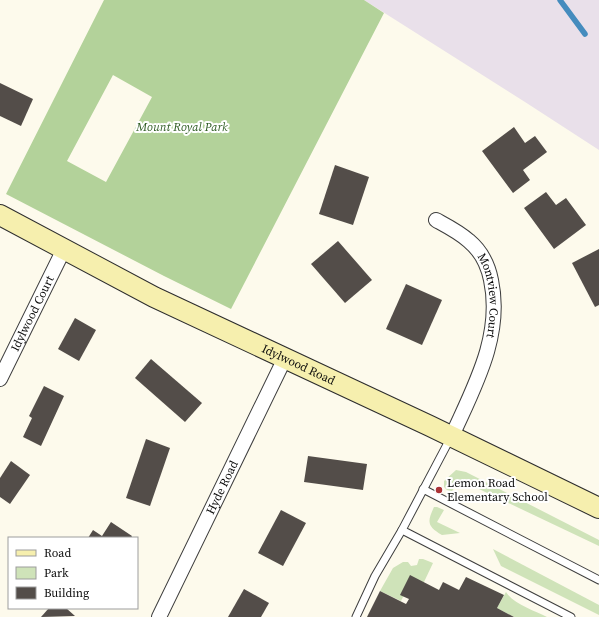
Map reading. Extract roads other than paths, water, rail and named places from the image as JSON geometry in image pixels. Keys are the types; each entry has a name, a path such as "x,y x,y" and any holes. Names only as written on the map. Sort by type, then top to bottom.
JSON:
{"main road":[{"name":"Idylwood Road","path":"0,215 154,297 452,436 599,508"}],"street":[{"name":"Montview Court","path":"436,220 457,231 470,241 482,256 489,272 493,290 494,314 491,337 475,385 452,436"},
{"name":"Idylwood Court","path":"0,379 64,249"},
{"name":"Hyde Road","path":"158,617 285,358"}],"lane":[{"path":"356,617 375,576 402,530 452,436"},
{"path":"423,489 599,580"},
{"path":"402,530 571,617"}],"waterway":[{"path":"560,0 585,34"}],"place":[{"name":"Lemon Road Elementary School","path":"439,490"}],"park label":[{"name":"Mount Royal Park","path":"182,127"}]}
